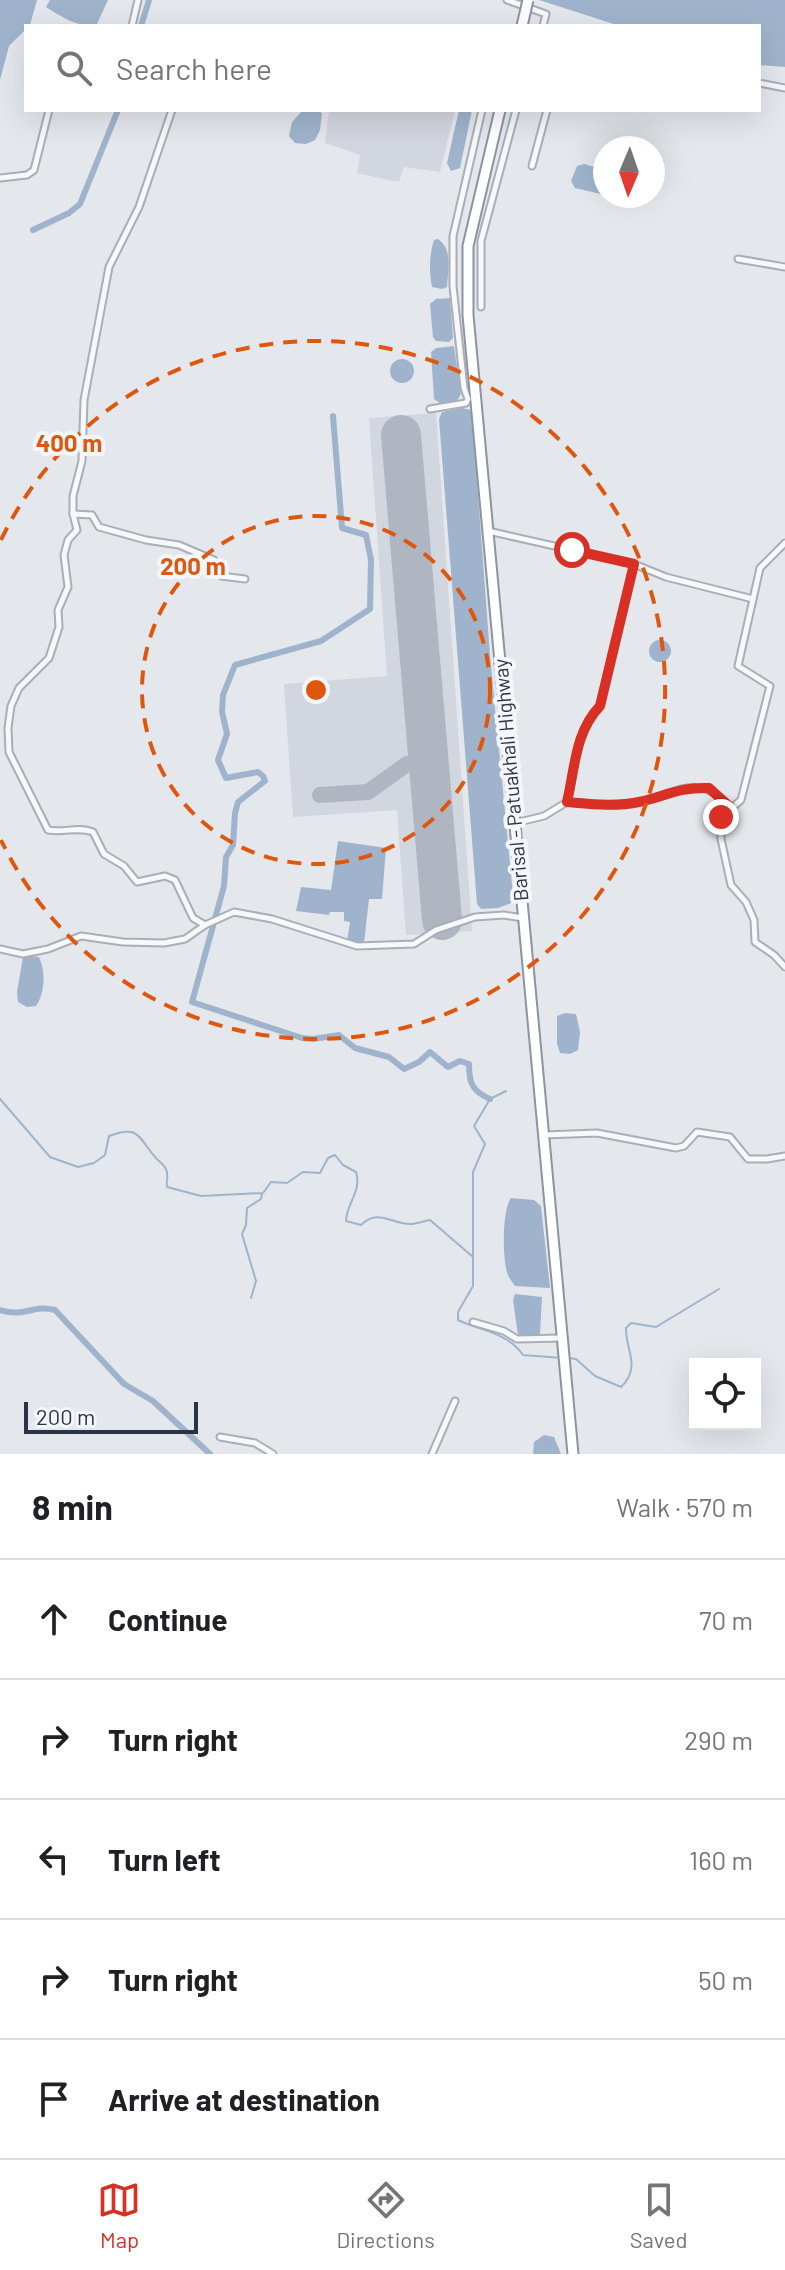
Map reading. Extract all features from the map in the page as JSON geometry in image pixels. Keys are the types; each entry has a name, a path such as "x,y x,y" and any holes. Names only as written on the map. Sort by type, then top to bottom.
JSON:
{"highway":[{"path":"522,24 528,0"},
{"name":"Barisal - Patuakhali Highway","path":"500,112 470,232 466,274 573,1454"}],"street":[{"path":"132,24 138,0"},
{"path":"507,0 546,14 544,24"},
{"path":"761,83 785,88"},
{"path":"0,178 27,175 34,170 48,112"},
{"path":"171,112 139,207 109,267 84,400 82,461 73,496 77,530 68,540 64,555 68,587 58,610 59,627 49,658 19,688 11,706 9,752 48,830 60,832 84,828 93,832 104,854 124,866 137,882 165,876 175,880 193,918 205,925"},
{"path":"430,409 466,403 468,399 464,388 453,286 453,236 482,112"},
{"path":"481,307 481,241 515,112"},
{"path":"532,166 546,112"},
{"path":"738,259 785,267"},
{"path":"73,514 92,515 99,527 179,545 214,560 221,576 245,579"},
{"path":"487,531 634,564 666,577 754,599"},
{"path":"785,543 760,568 738,666 770,686 741,800 721,817 721,839 731,885 746,902 754,920 755,942 785,967"},
{"path":"567,802 580,738 588,717 600,706 634,564"},
{"path":"515,823 544,816 567,802 609,806 638,802 674,790 699,788 709,788 730,807"},
{"path":"0,949 23,954 81,936 123,942 164,943 185,939 205,925 234,912 272,919 331,939 366,946 414,944 436,930 475,917 504,915 523,918"},
{"path":"543,1135 597,1133 676,1148 684,1146 697,1132 730,1137 748,1159 785,1156"},
{"path":"473,1322 504,1331 517,1339 562,1342"},
{"path":"432,1454 455,1401"},
{"path":"220,1437 255,1443 273,1454"}],"shaded area":[{"path":"329,112 455,112 440,172 404,167 399,182 357,173 360,155 325,143"},
{"path":"436,413 472,931 406,935 397,810 293,817 284,684 387,676 369,418"}],"water":[{"path":"0,0 37,0 30,24 24,24 24,31 9,46 0,80"},
{"path":"50,0 108,0 97,24 76,23 46,7"},
{"path":"539,0 785,0 785,67 761,65 761,24 614,24"},
{"path":"301,112 322,113 315,140 306,144 295,143 289,136 292,122"},
{"path":"459,112 472,112 460,168 451,171 447,163"},
{"path":"577,166 593,167 593,192 575,188 571,181"},
{"path":"438,239 446,248 448,260 447,287 442,289 432,287 430,275 432,246"},
{"path":"450,298 453,338 449,342 436,341 430,304 436,299"},
{"path":"454,346 461,394 457,401 441,404 434,399 431,352 436,348"},
{"path":"397,359 407,359 414,366 414,376 407,383 397,383 390,376 390,366"},
{"path":"462,408 471,410 472,414 490,655 513,895 511,903 481,909 477,904 439,419 442,412"},
{"path":"660,640 668,643 671,651 668,659 660,662 652,659 649,651 652,643"},
{"path":"338,841 386,848 382,899 369,899 364,943 347,942 350,922 344,921 344,912 330,912 329,915 296,911 301,887 331,890"},
{"path":"23,957 39,957 44,982 36,1006 27,1007 18,1002 17,992"},
{"path":"576,1014 580,1032 578,1050 570,1054 560,1053 557,1044 557,1016"},
{"path":"511,1198 534,1200 541,1206 550,1288 515,1286 508,1276 504,1235"},
{"path":"515,1294 542,1297 540,1334 528,1337 518,1335 513,1300"},
{"path":"544,1435 554,1437 561,1454 533,1454 534,1442"}],"waterway":[{"path":"142,24 149,0"},
{"path":"33,230 69,213 80,204 117,112"},
{"path":"333,416 342,528 366,535 371,560 370,609 321,641 235,665 223,695 222,712 227,734 218,760 226,778 258,772 265,781 238,802 233,845 226,857 224,886 192,1002 302,1038 339,1035 355,1048 389,1057 404,1069 430,1052 448,1067 460,1061 469,1064 475,1089 490,1099"},
{"path":"506,1091 490,1099 474,1126 485,1144 473,1172 473,1286 458,1312 458,1320 509,1341 523,1355 562,1358"},
{"path":"0,1099 50,1157 78,1167 94,1163 105,1155 109,1136 133,1132 166,1168 167,1187 201,1196 263,1193 271,1182 287,1183 303,1172 320,1173 328,1158 335,1155 343,1165 356,1172 357,1186 346,1221 361,1225 379,1217 410,1224 430,1220 473,1257"},
{"path":"251,1298 256,1281 242,1234 247,1208 261,1199 262,1194"},
{"path":"568,1358 576,1359 595,1376 621,1387 632,1365 626,1328 631,1323 656,1327 719,1289"},
{"path":"0,1310 16,1313 55,1310 124,1384 153,1401 210,1454"}],"taxiway":[{"path":"320,795 368,792 407,764 429,762"}],"runway":[{"path":"401,435 442,920"}],"route":[{"path":"572,550 634,564 600,706 588,717 580,738 567,802 609,806 638,802 674,790 709,788 730,807 721,817"}]}
